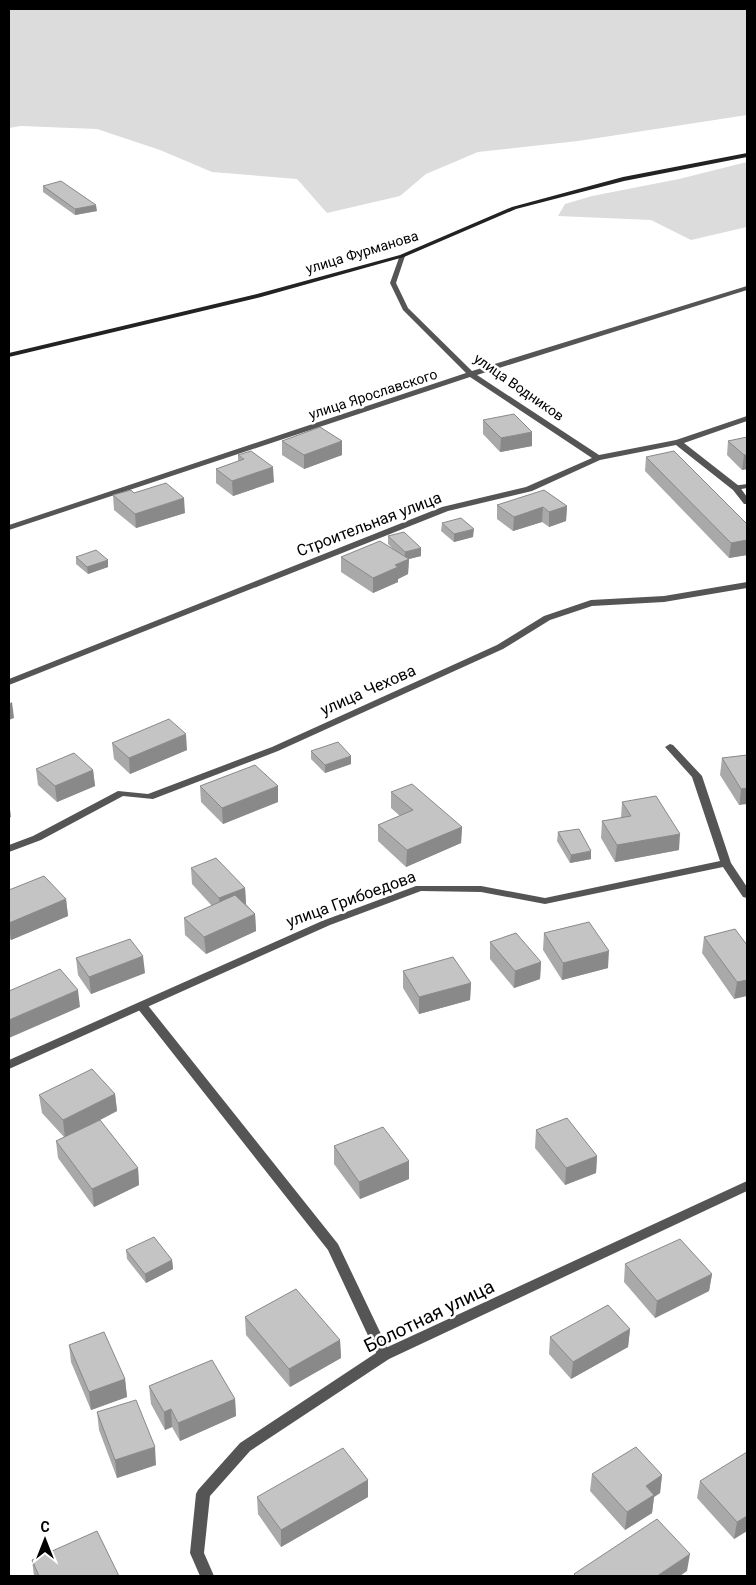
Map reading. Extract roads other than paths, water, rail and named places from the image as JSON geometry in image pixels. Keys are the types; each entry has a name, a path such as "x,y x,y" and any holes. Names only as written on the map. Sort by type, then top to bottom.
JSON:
{"main road":[{"name":"улица Фурманова","path":"9,355 259,296 402,256 514,208 623,179 747,155"}],"street":[{"name":"улица Водников","path":"402,256 393,283 405,309 471,374 598,458"},
{"name":"улица Ярославского","path":"9,528 471,374 747,288"},
{"name":"Строительная улица","path":"9,682 445,509 530,489 598,458 678,442 747,418"},
{"path":"678,442 736,488 747,502"},
{"path":"736,488 747,486"},
{"name":"улица Чехова","path":"9,849 37,838 122,793 150,797 275,749 500,647 547,618 591,603 664,599 747,585"},
{"path":"670,747 697,776 726,863 747,895"},
{"name":"улица Грибоедова","path":"9,1065 326,923 420,888 481,889 545,901 726,863"},
{"path":"142,1006 332,1248 384,1356"},
{"name":"Болотная улица","path":"207,1576 197,1553 203,1494 245,1447 384,1356 747,1186"}]}
